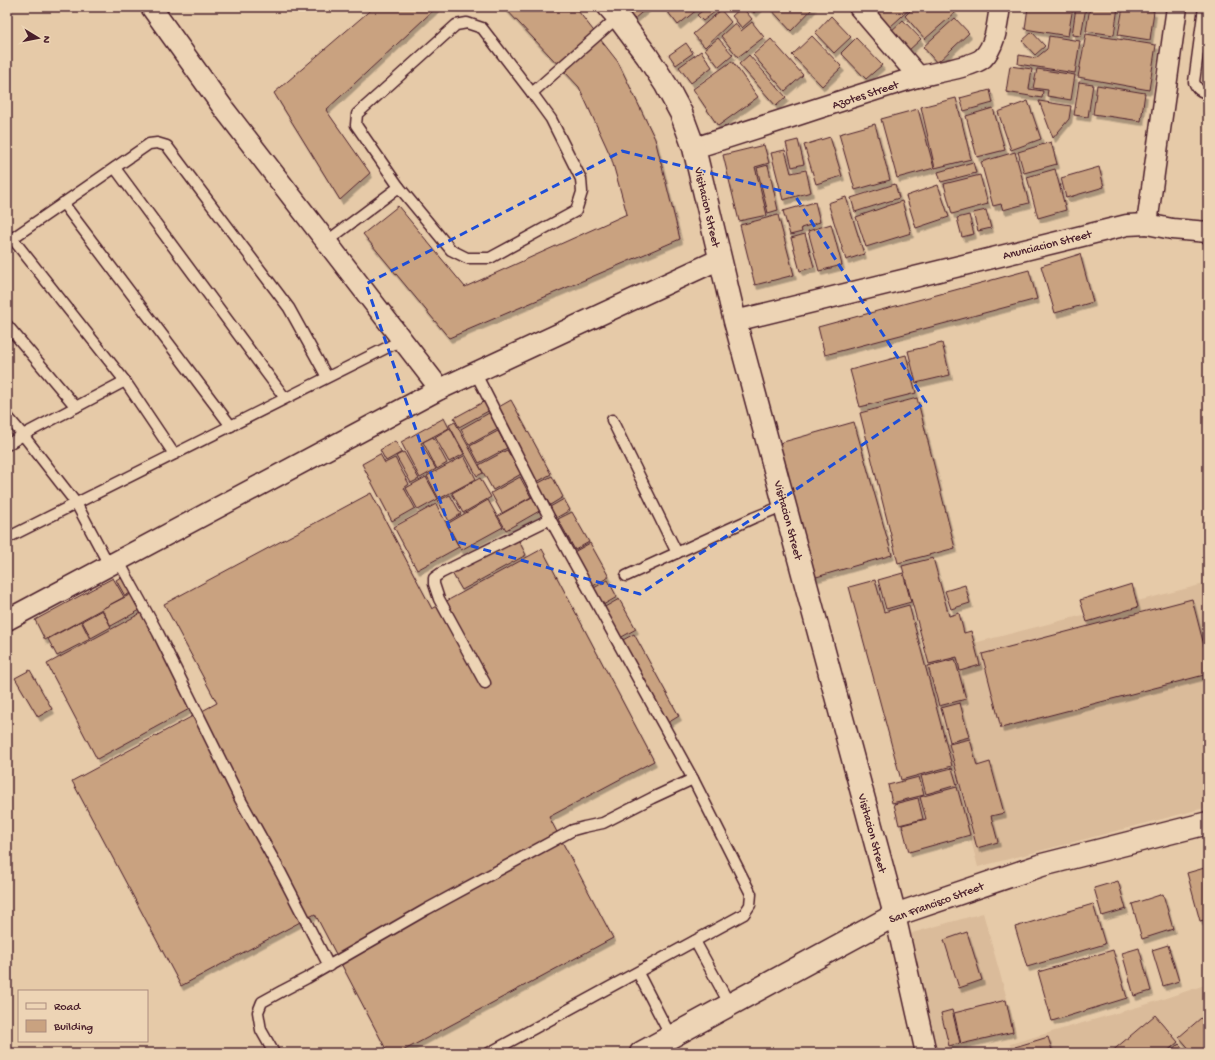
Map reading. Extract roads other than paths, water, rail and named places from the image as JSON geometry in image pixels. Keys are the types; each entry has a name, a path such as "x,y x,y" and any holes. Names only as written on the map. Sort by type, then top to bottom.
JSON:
{"street":[{"path":"151,7 224,109 440,389"},
{"path":"858,7 919,77"},
{"name":"Azotes Street","path":"694,148 919,77 967,65 982,59 990,50 995,37 1000,7"},
{"path":"1147,224 1177,7"},
{"name":"Visitacion Street","path":"614,12 647,56 666,85 681,113 694,148 735,321 895,915 926,1053"},
{"name":"Anunciacion Street","path":"735,321 1126,225 1147,224 1172,229 1208,232"},
{"path":"7,620 440,389 720,259"},
{"name":"San Francisco Street","path":"641,1053 895,915 1042,864 1208,823"}],"lane":[{"path":"1208,8 1203,7 1194,82 1197,88 1203,93 1208,93"},
{"path":"532,93 614,12"},
{"path":"467,23 482,28 532,93 551,119 581,179 582,192 576,211 490,258 467,258 451,250 399,187 356,125 357,114 456,25 467,23"},
{"path":"174,454 125,382 10,240 148,144 157,143 167,146 289,308 327,377"},
{"path":"114,168 285,398"},
{"path":"326,242 399,187"},
{"path":"63,203 231,426"},
{"path":"7,325 76,407"},
{"path":"7,538 402,340"},
{"path":"475,372 550,518 693,779 751,894 750,905 744,914 489,1053"},
{"path":"7,445 23,435 125,382"},
{"path":"7,416 76,503 158,633 240,799 281,873 329,966"},
{"path":"612,420 677,553"},
{"path":"626,576 785,505"},
{"path":"485,683 440,599 434,584 434,578 441,573 550,518"},
{"path":"274,1053 261,1030 258,1012 262,1002 329,966 427,909 573,830 603,823 693,779"},
{"path":"695,942 730,1005"},
{"path":"638,972 671,1037"}]}
